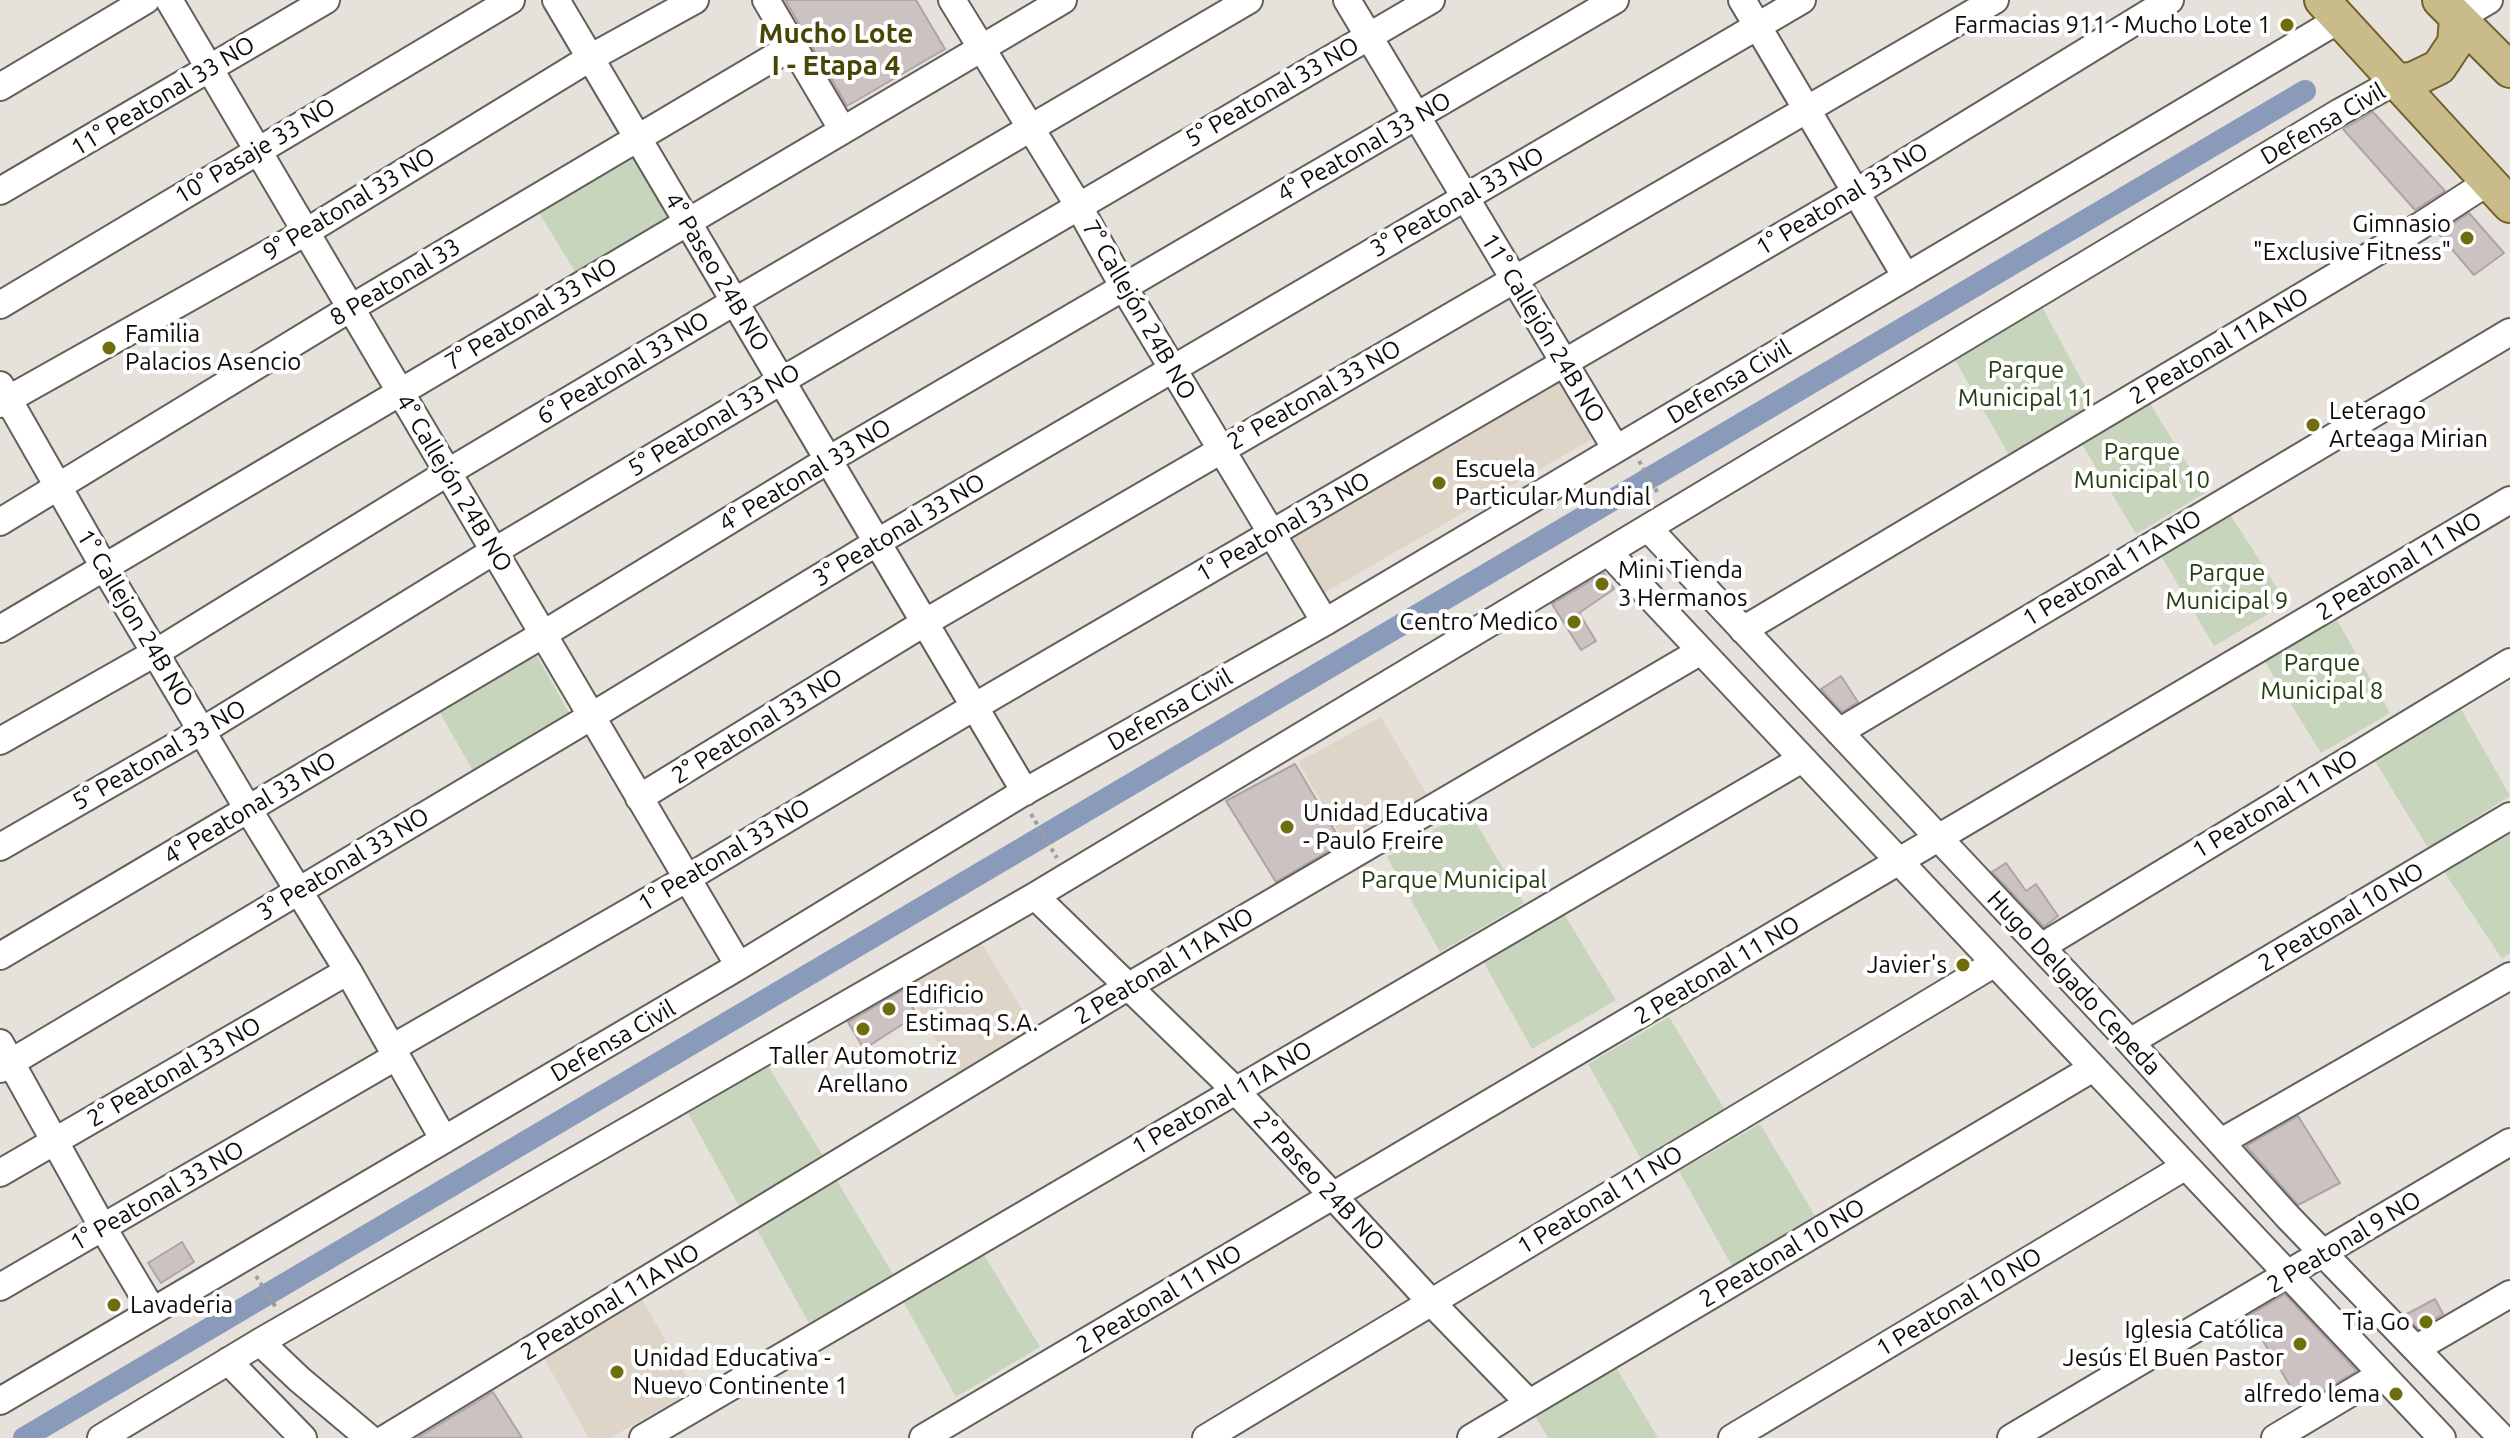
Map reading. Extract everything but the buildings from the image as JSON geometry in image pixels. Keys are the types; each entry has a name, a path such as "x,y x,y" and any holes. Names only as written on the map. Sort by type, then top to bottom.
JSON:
{"main road":[{"path":"2449,10 2510,70"},
{"path":"2390,75 2412,80 2439,67 2455,43 2449,10"},
{"path":"2339,11 2390,75 2504,198"},
{"path":"2483,44 2510,85"}],"street":[{"path":"0,87 146,0"},
{"name":"4° Callejón 24B NO","path":"169,0 739,966"},
{"name":"11° Peatonal 33 NO","path":"0,191 326,0"},
{"name":"10° Pasaje 33 NO","path":"0,305 511,0"},
{"name":"4° Paseo 24B NO","path":"556,0 1026,800"},
{"name":"9° Peatonal 33 NO","path":"3,396 306,232 590,58 695,0"},
{"path":"766,0 842,129"},
{"name":"7° Callejón 24B NO","path":"952,0 1078,205 1123,286 1325,622"},
{"name":"7° Peatonal 33 NO","path":"0,629 1063,0"},
{"name":"6° Peatonal 33 NO","path":"0,741 155,653 448,472 1249,0"},
{"name":"11° Callejón 24B NO","path":"1347,0 1563,363 1624,450"},
{"name":"5° Peatonal 33 NO","path":"0,847 202,731 495,551 1078,205 1431,0"},
{"name":"4° Peatonal 33 NO","path":"0,956 542,635 828,460 1615,0"},
{"path":"1742,0 1906,277"},
{"name":"3° Peatonal 33 NO","path":"4,1058 298,890 876,543 1802,0"},
{"name":"2° Peatonal 33 NO","path":"639,798 924,623 1995,0"},
{"name":"1° Peatonal 33 NO","path":"0,1287 974,707 1855,193 2170,0"},
{"path":"2449,10 2489,0"},
{"name":"Defensa Civil","path":"0,1401 1325,622 1624,450 2339,11"},
{"name":"8 Peatonal 33","path":"0,522 351,308 793,46"},
{"name":"Defensa Civil","path":"101,1438 260,1342 1035,896 2340,112 2390,75"},
{"name":"2 Peatonal 11A NO","path":"1743,630 2420,226 2504,198"},
{"name":"1 Peatonal 11A NO","path":"1839,732 2510,332"},
{"name":"1° Callejon 24B NO","path":"3,396 248,809 348,971 444,1140"},
{"name":"2 Peatonal 11 NO","path":"923,1438 2510,500"},
{"name":"Hugo Delgado Cepeda","path":"1648,528 2130,1042 2288,1217 2502,1438"},
{"name":"Hugo Delgado Cepeda","path":"1608,552 2442,1438"},
{"name":"2 Peatonal 11A NO","path":"386,1438 1129,986 1701,651"},
{"name":"1 Peatonal 11 NO","path":"2041,947 2510,662"},
{"name":"1 Peatonal 11A NO","path":"643,1438 1802,759"},
{"path":"1868,829 1882,833 1899,827 1904,820 1902,800"},
{"name":"2 Peatonal 10 NO","path":"2130,1042 2510,816"},
{"path":"1938,903 1935,890 1939,875 1958,869 1969,870"},
{"name":"2° Paseo 24B NO","path":"1035,896 1236,1091 1529,1403"},
{"name":"1 Peatonal 11 NO","path":"1206,1438 1995,963"},
{"name":"2° Peatonal 33 NO","path":"0,1173 348,971"},
{"path":"2221,1142 2510,976"},
{"path":"4,1058 55,1140 152,1310"},
{"name":"2 Peatonal 10 NO","path":"1471,1438 2093,1068"},
{"name":"2 Peatonal 9 NO","path":"2011,1438 2510,1142"},
{"name":"1 Peatonal 10 NO","path":"1732,1438 2186,1166"},
{"path":"2258,1243 2269,1246 2278,1242 2285,1235 2288,1217"},
{"path":"2326,1315 2323,1301 2326,1291 2334,1283 2355,1284"},
{"path":"2417,1348 2510,1294"},
{"path":"260,1342 369,1438"},
{"path":"228,1361 303,1438"},
{"path":"2275,1438 2382,1374"}],"path":[{"path":"1624,450 1661,497"},
{"path":"1026,800 1057,859"},
{"path":"255,1273 276,1308"}],"shaded area":[{"name":"Escuela Particular Mundial","path":"1554,373 1592,439 1324,593 1286,528"},
{"name":"Parque Municipal","path":"1381,717 1431,801 1350,851 1298,762"},
{"path":"977,936 1036,1032 959,1078 900,979"},
{"name":"Unidad Educativa - Nuevo Continente 1","path":"640,1296 694,1390 610,1438 589,1438 541,1353"}],"green space":[{"path":"631,147 671,216 577,275 535,206"},
{"name":"Parque Municipal 11","path":"2041,305 2094,403 2010,457 1954,358"},
{"name":"Parque Municipal 10","path":"2148,400 2205,493 2136,534 2080,441"},
{"name":"Parque Municipal 9","path":"2226,508 2287,603 2214,646 2157,549"},
{"name":"Parque Municipal 8","path":"2337,620 2390,713 2321,753 2265,662"},
{"path":"532,647 569,713 473,771 435,704"},
{"path":"2461,709 2510,796 2428,848 2375,761"},
{"name":"Parque Municipal","path":"1468,810 1524,903 1440,952 1387,857"},
{"path":"2510,827 2510,953 2502,959 2441,867"},
{"name":"Parque Municipal","path":"1560,907 1616,1000 1532,1049 1479,954"},
{"path":"1669,1017 1725,1110 1641,1159 1588,1064"},
{"path":"768,1066 825,1159 740,1208 688,1113"},
{"path":"1760,1124 1816,1217 1732,1266 1679,1171"},
{"path":"837,1181 893,1274 809,1323 756,1228"},
{"path":"984,1255 1040,1347 956,1397 903,1301"},
{"path":"1614,1364 1658,1438 1548,1438 1533,1412"}],"waterway":[{"path":"24,1438 2305,91"}],"place":[{"name":"Farmacias 911 - Mucho Lote 1","path":"2287,25"},
{"name":"Gimnasio \"Exclusive Fitness\"","path":"2467,238"},
{"name":"Familia Palacios Asencio","path":"109,348"},
{"name":"Leterago Arteaga Mirian","path":"2313,425"},
{"name":"Escuela Particular Mundial","path":"1439,483"},
{"name":"Mini Tienda 3 Hermanos","path":"1602,584"},
{"name":"Centro Medico","path":"1574,622"},
{"name":"Unidad Educativa - Paulo Freire","path":"1287,827"},
{"name":"Javier's","path":"1963,965"},
{"name":"Edificio Estimaq S.A.","path":"889,1009"},
{"name":"Taller Automotriz Arellano","path":"863,1029"},
{"name":"Lavaderia","path":"114,1305"},
{"name":"Tia Go","path":"2426,1322"},
{"name":"Iglesia Católica Jesús El Buen Pastor","path":"2300,1344"},
{"name":"Unidad Educativa - Nuevo Continente 1","path":"617,1372"},
{"name":"alfredo lema","path":"2396,1394"}],"district":[{"name":"Mucho Lote I - Etapa 4","path":"836,50"}]}
